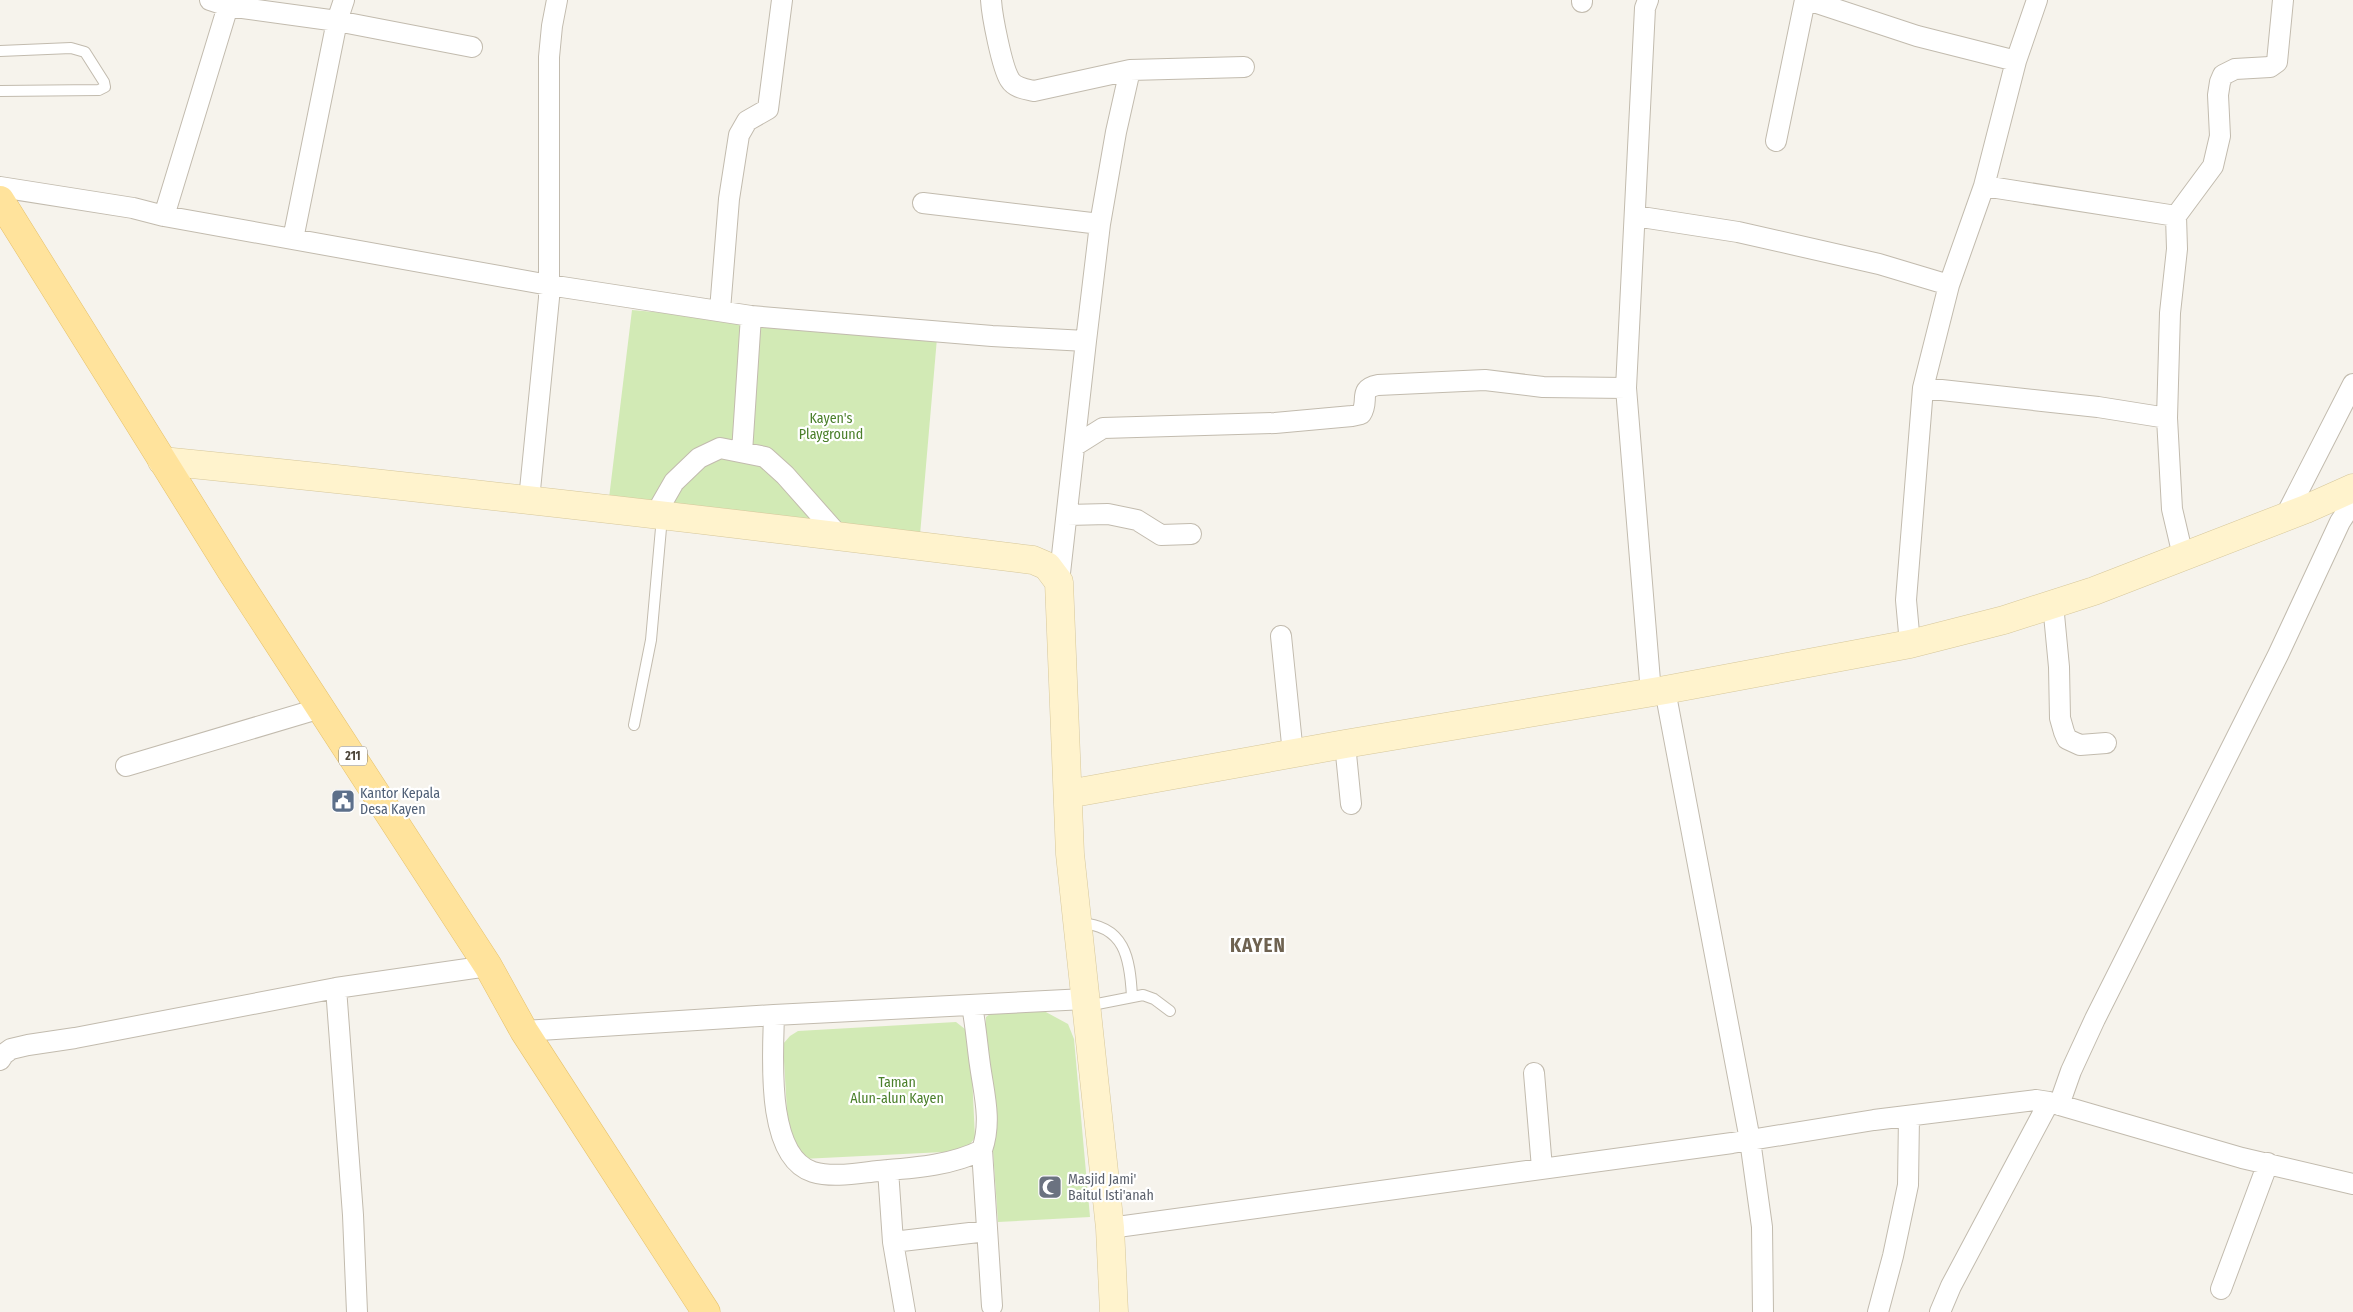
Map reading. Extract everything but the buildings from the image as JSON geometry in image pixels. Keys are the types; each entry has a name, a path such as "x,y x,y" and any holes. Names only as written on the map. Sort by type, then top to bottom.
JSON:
{"main road":[{"name":"211","path":"0,200 162,461 488,966 524,1030 706,1312"}],"street":[{"path":"293,239 337,22 344,0"},
{"path":"530,500 549,285 549,57 557,0"},
{"path":"720,310 729,198 739,135 747,121 768,109 782,0"},
{"path":"991,0 992,14 1005,66 1010,80 1018,88 1034,91 1130,70 1244,67"},
{"path":"1648,0 1645,8 1626,388 1658,691 1750,1140 1762,1227 1763,1312"},
{"path":"1776,141 1806,0 1917,36 2016,61"},
{"path":"1910,644 1906,600 1920,407 1949,285 1984,186 2016,61 2037,0"},
{"path":"2183,556 2172,509 2167,418 2170,314 2177,249 2176,216 2213,166 2220,136 2218,95 2223,75 2235,69 2270,67 2277,62 2283,0"},
{"path":"164,216 219,3 472,46"},
{"path":"1114,1312 1110,1228 1070,854 1060,582 1100,224 1130,70"},
{"path":"1984,186 2176,216"},
{"path":"0,187 133,208 164,216 549,285 752,316 992,336 1086,341"},
{"path":"923,203 1100,224"},
{"path":"1636,216 1738,232 1878,264 1949,285"},
{"path":"742,452 752,316"},
{"path":"1076,445 1103,428 1275,423 1352,416 1361,414 1364,410 1366,391 1370,387 1378,385 1485,380 1543,387 1626,388"},
{"path":"2295,513 2353,384"},
{"path":"1924,388 2098,407 2167,418"},
{"path":"658,515 674,482 698,458 720,448 765,457 785,474 839,536"},
{"path":"162,461 530,500 1033,560 1046,566 1060,582"},
{"path":"1068,794 1345,744 1658,691 1910,644 2004,620 2094,591 2295,513 2346,496"},
{"path":"1940,1312 2041,1102 2071,1071 2095,1019 2278,655 2340,522 2346,496"},
{"path":"1067,515 1108,514 1137,520 1161,535 1191,534"},
{"path":"2053,604 2059,667 2060,718 2064,732 2068,738 2080,745 2106,743"},
{"path":"1281,636 1294,754"},
{"path":"126,766 321,708"},
{"path":"1345,744 1351,804"},
{"path":"4,1053 336,988 488,966"},
{"path":"336,988 353,1215 357,1312"},
{"path":"524,1030 774,1015 1086,1003"},
{"path":"972,1006 978,1034 987,1112 988,1133 982,1150 992,1306"},
{"path":"774,1015 773,1055 778,1128 784,1145 796,1162 813,1172 834,1174 930,1166 966,1158 982,1150"},
{"path":"1534,1073 1542,1168"},
{"path":"1110,1228 1750,1140 1909,1116 2041,1102 2242,1158 2353,1184"},
{"path":"1878,1312 1893,1256 1908,1186 1909,1116"},
{"path":"2221,1289 2268,1163"},
{"path":"888,1170 893,1242 905,1312"},
{"path":"893,1242 987,1231"}],"lane":[{"path":"0,51 71,48 86,52 104,82 105,87 100,90 0,91"},
{"path":"634,725 651,640 658,515"},
{"path":"1077,923 1096,924 1115,939 1126,952 1130,969 1132,996"},
{"path":"1086,1003 1143,995 1154,999 1170,1011"}],"green space":[{"name":"Kayen's Playground","path":"632,310 937,338 920,535 609,498"},
{"path":"1044,1011 1068,1024 1074,1039 1090,1217 998,1222 985,1037 986,1017 993,1012"},
{"name":"Taman Alun-alun Kayen","path":"956,1022 970,1033 975,1138 964,1151 802,1159 789,1145 783,1044 790,1036 798,1031"}],"place":[{"name":"Kantor Kepala Desa Kayen","path":"343,801"},
{"name":"Masjid Jami' Baitul Isti'anah","path":"1050,1187"}],"district":[{"name":"KAYEN","path":"1258,945"}]}
